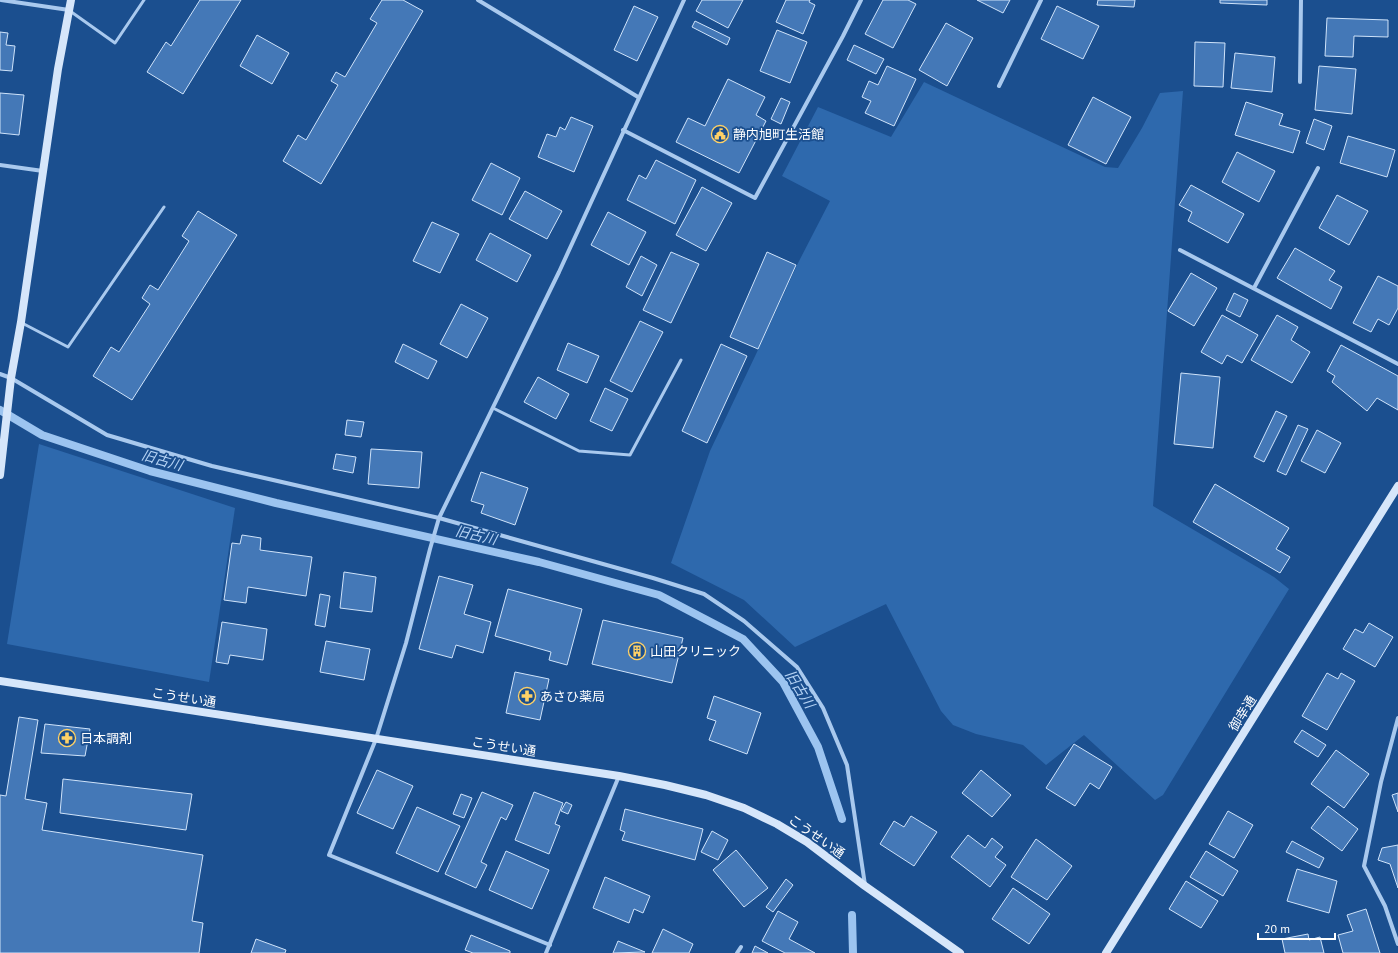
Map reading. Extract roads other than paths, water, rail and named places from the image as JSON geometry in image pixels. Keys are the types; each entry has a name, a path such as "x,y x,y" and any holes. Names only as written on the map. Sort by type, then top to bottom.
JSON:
{"street":[{"path":"1,0 69,10"},
{"path":"0,475 11,378 21,322 58,69 70,0"},
{"path":"478,0 638,97"},
{"path":"550,944 329,855 376,739 406,643 439,518 559,272 638,97 684,0"},
{"path":"623,130 755,198 844,36 861,0"},
{"path":"999,86 1041,0"},
{"path":"1300,82 1301,0"},
{"path":"0,165 43,171"},
{"path":"1254,288 1318,168"},
{"path":"1180,250 1398,364"},
{"path":"0,374 11,378 107,435 212,466 439,518 704,594 744,621 797,667 823,708 847,765 865,886"},
{"name":"御幸通","path":"1106,953 1398,486"},
{"name":"こうせい通","path":"0,681 619,776 665,784 706,795 744,808 777,824 807,842 865,886 960,953"},
{"path":"1398,718 1381,782 1364,866 1385,906 1398,944"},
{"path":"546,953 619,776"},
{"path":"738,953 741,947"}],"lane":[{"path":"69,10 115,43 144,0"},
{"path":"21,322 68,347 164,207"},
{"path":"493,408 579,451 630,455 681,360"}],"waterway":[{"name":"旧古川","path":"0,410 42,435 150,471 276,503 539,562 659,595 743,639 783,682 818,747 842,819"},
{"name":"旧古川","path":"852,915 853,953"}],"place":[{"name":"静内旭町生活館","path":"720,134"},
{"name":"山田クリニック","path":"637,651"},
{"name":"あさひ薬局","path":"527,696"},
{"name":"日本調剤","path":"67,738"}]}
